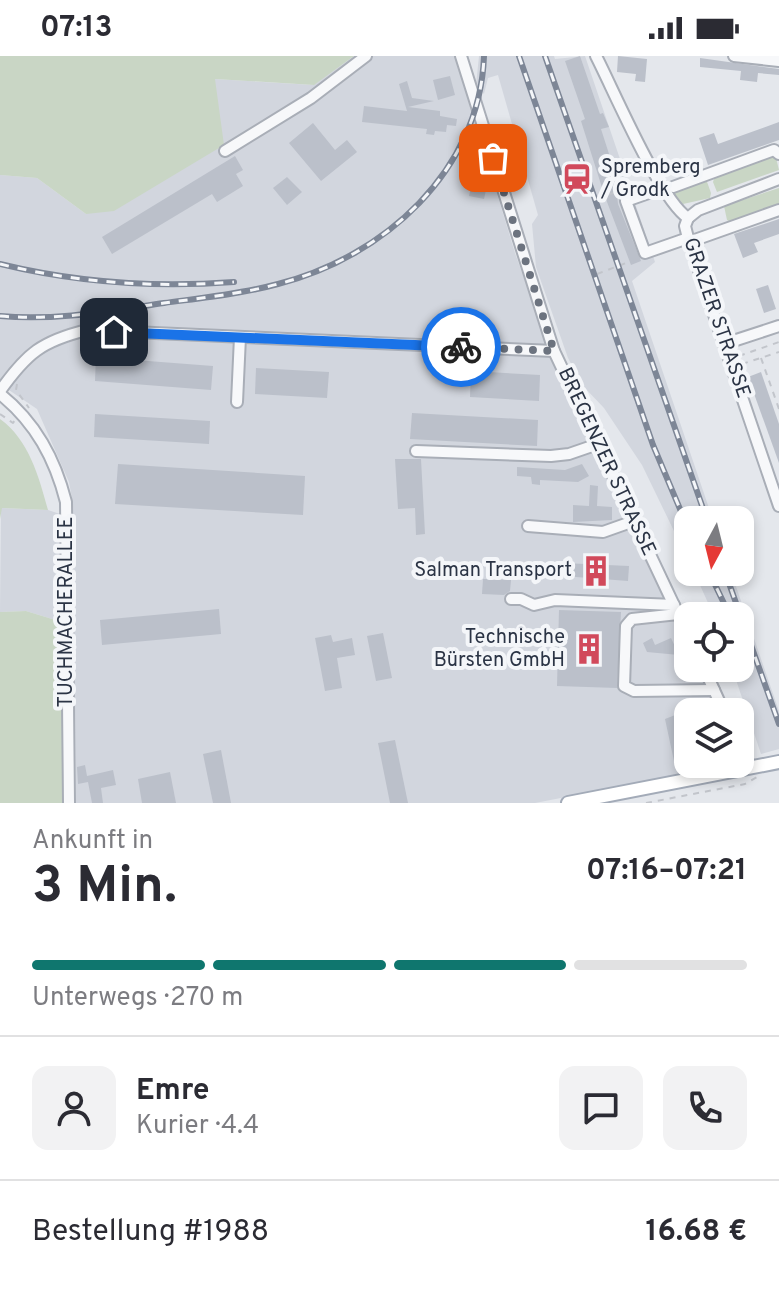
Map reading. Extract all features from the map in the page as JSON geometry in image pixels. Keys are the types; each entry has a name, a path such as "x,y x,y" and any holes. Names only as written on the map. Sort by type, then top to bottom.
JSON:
{"main road":[{"path":"568,803 756,771 779,762"}],"street":[{"path":"225,151 303,104 366,56"},
{"name":"BREGENZER STRASSE","path":"461,56 554,351 674,605"},
{"name":"GRAZER STRASSE","path":"596,56 668,187 676,209 688,218 685,226 779,506"},
{"path":"734,56 779,61"},
{"path":"779,154 774,150 626,201 645,253 779,210"},
{"path":"688,218 698,210 779,179"},
{"path":"724,344 779,326"},
{"path":"0,392 26,357 42,345 57,337 87,330 554,351"},
{"path":"237,402 240,337"},
{"name":"TUCHMACHERALLEE","path":"0,392 28,421 51,455 66,502 69,803"},
{"path":"416,451 551,456 569,454 598,444"},
{"path":"528,526 603,532 634,521"},
{"path":"511,599 521,599 534,605 555,600 674,609"},
{"path":"674,609 632,619 626,626 624,686 634,691 714,690"},
{"path":"710,682 718,698"}],"path":[{"path":"597,197 621,189 623,194"},
{"path":"616,191 618,197"},
{"path":"597,274 626,263"},
{"path":"737,356 779,342"},
{"path":"739,365 779,352"},
{"path":"761,358 779,409"},
{"path":"646,803 745,784 756,771"}],"shaded area":[{"path":"354,56 455,56 515,253 560,379 674,618 674,682 705,682 712,698 674,698 674,776 535,803 76,803 73,504 69,482 37,409 0,384 0,175 37,178 86,214 214,79 313,85"},
{"path":"479,56 554,56 555,59 585,56 655,262 632,281 708,506 674,506 674,531 642,465 604,408 583,386 568,358 536,267 532,224 538,215 498,75 488,78 484,94 476,85"},
{"path":"1,508 48,510 60,514 62,622 26,611 0,612"},
{"path":"700,586 736,586 741,602 708,602"},
{"path":"754,639 779,711 779,749 761,754 754,733 754,698 742,698 737,682 754,682"}],"green space":[{"path":"0,56 354,56 314,85 215,79 224,145 114,211 86,214 37,178 0,175"},
{"path":"771,156 776,158 779,170 717,192 713,182 715,176"},
{"path":"706,179 710,198 683,204 672,191"},
{"path":"779,188 779,205 732,223 727,220 724,206"},
{"path":"0,419 26,448 48,510 2,508 0,519"},
{"path":"26,611 62,622 63,803 0,803 0,612"}],"building":[{"path":"580,56 600,114 603,113 609,127 601,129 619,185 616,186 618,204 641,261 631,265 604,194 581,121 585,119 565,61"},
{"path":"618,56 647,59 645,82 635,81 636,74 617,72"},
{"path":"700,58 779,69 779,75 758,73 757,82 740,80 741,71 700,67"},
{"path":"450,76 455,95 438,100 433,80"},
{"path":"407,81 412,98 434,101 408,107 440,111 440,116 457,119 456,126 447,125 446,132 435,131 434,135 426,134 427,129 362,122 364,106 407,111 399,84"},
{"path":"779,122 779,140 708,165 699,138 714,133 718,144"},
{"path":"313,123 335,150 347,140 357,152 321,181 289,143"},
{"path":"476,152 486,190 484,199 469,196 471,187 467,175 474,173 468,154"},
{"path":"235,156 243,170 236,174 243,186 217,202 212,194 112,254 102,237"},
{"path":"287,177 302,192 287,205 273,188"},
{"path":"779,219 779,234 754,243 758,252 743,258 734,234"},
{"path":"768,285 776,309 764,313 756,289"},
{"path":"96,357 213,366 211,390 95,381"},
{"path":"256,368 329,372 327,398 255,394"},
{"path":"471,371 540,375 539,401 470,397"},
{"path":"761,372 779,424 779,463 748,377"},
{"path":"412,413 538,420 537,446 410,439"},
{"path":"95,414 210,421 209,444 94,437"},
{"path":"395,459 421,459 425,534 416,535 415,508 398,509"},
{"path":"118,464 305,476 303,515 115,504"},
{"path":"582,464 589,476 578,482 540,480 540,485 532,484 531,477 517,476 517,467 565,470"},
{"path":"590,485 598,486 597,506 612,507 612,520 573,522 573,505 589,506"},
{"name":"Salman Transport","path":"563,563 629,566 628,581 563,576"},
{"path":"483,579 511,580 510,591 504,595 482,594"},
{"path":"219,609 221,634 102,645 100,620"},
{"name":"Technische Bürsten GmbH","path":"559,610 621,612 617,688 557,686"},
{"path":"383,633 392,678 376,681 367,636"},
{"path":"331,635 333,642 352,638 355,655 337,658 342,688 325,691 315,638"},
{"path":"652,638 655,645 671,638 674,655 647,652 643,643"},
{"path":"674,715 674,761 665,719"},
{"path":"395,740 408,803 390,803 378,743"},
{"path":"221,750 231,803 213,803 203,754"},
{"path":"85,765 87,776 113,770 116,785 101,788 103,803 92,803 88,782 78,784 77,767"},
{"path":"170,772 176,803 142,803 138,779"}],"railway":[{"path":"0,316 82,314 235,293 278,284 317,271 354,253 389,230 419,203 445,172 465,136 478,98 484,56"},
{"path":"519,56 653,445 679,506"},
{"path":"545,56 702,506"},
{"path":"0,264 87,280 175,284 234,282"},
{"path":"716,586 723,602"},
{"path":"730,586 779,724"}],"way so far":[{"path":"461,347 554,351 493,158"}],"place":[{"name":"Spremberg / Grodk","path":"577,179"},
{"name":"Salman Transport","path":"596,571"},
{"name":"Technische Bürsten GmbH","path":"589,649"}],"route":[{"path":"114,332 461,347"}]}
